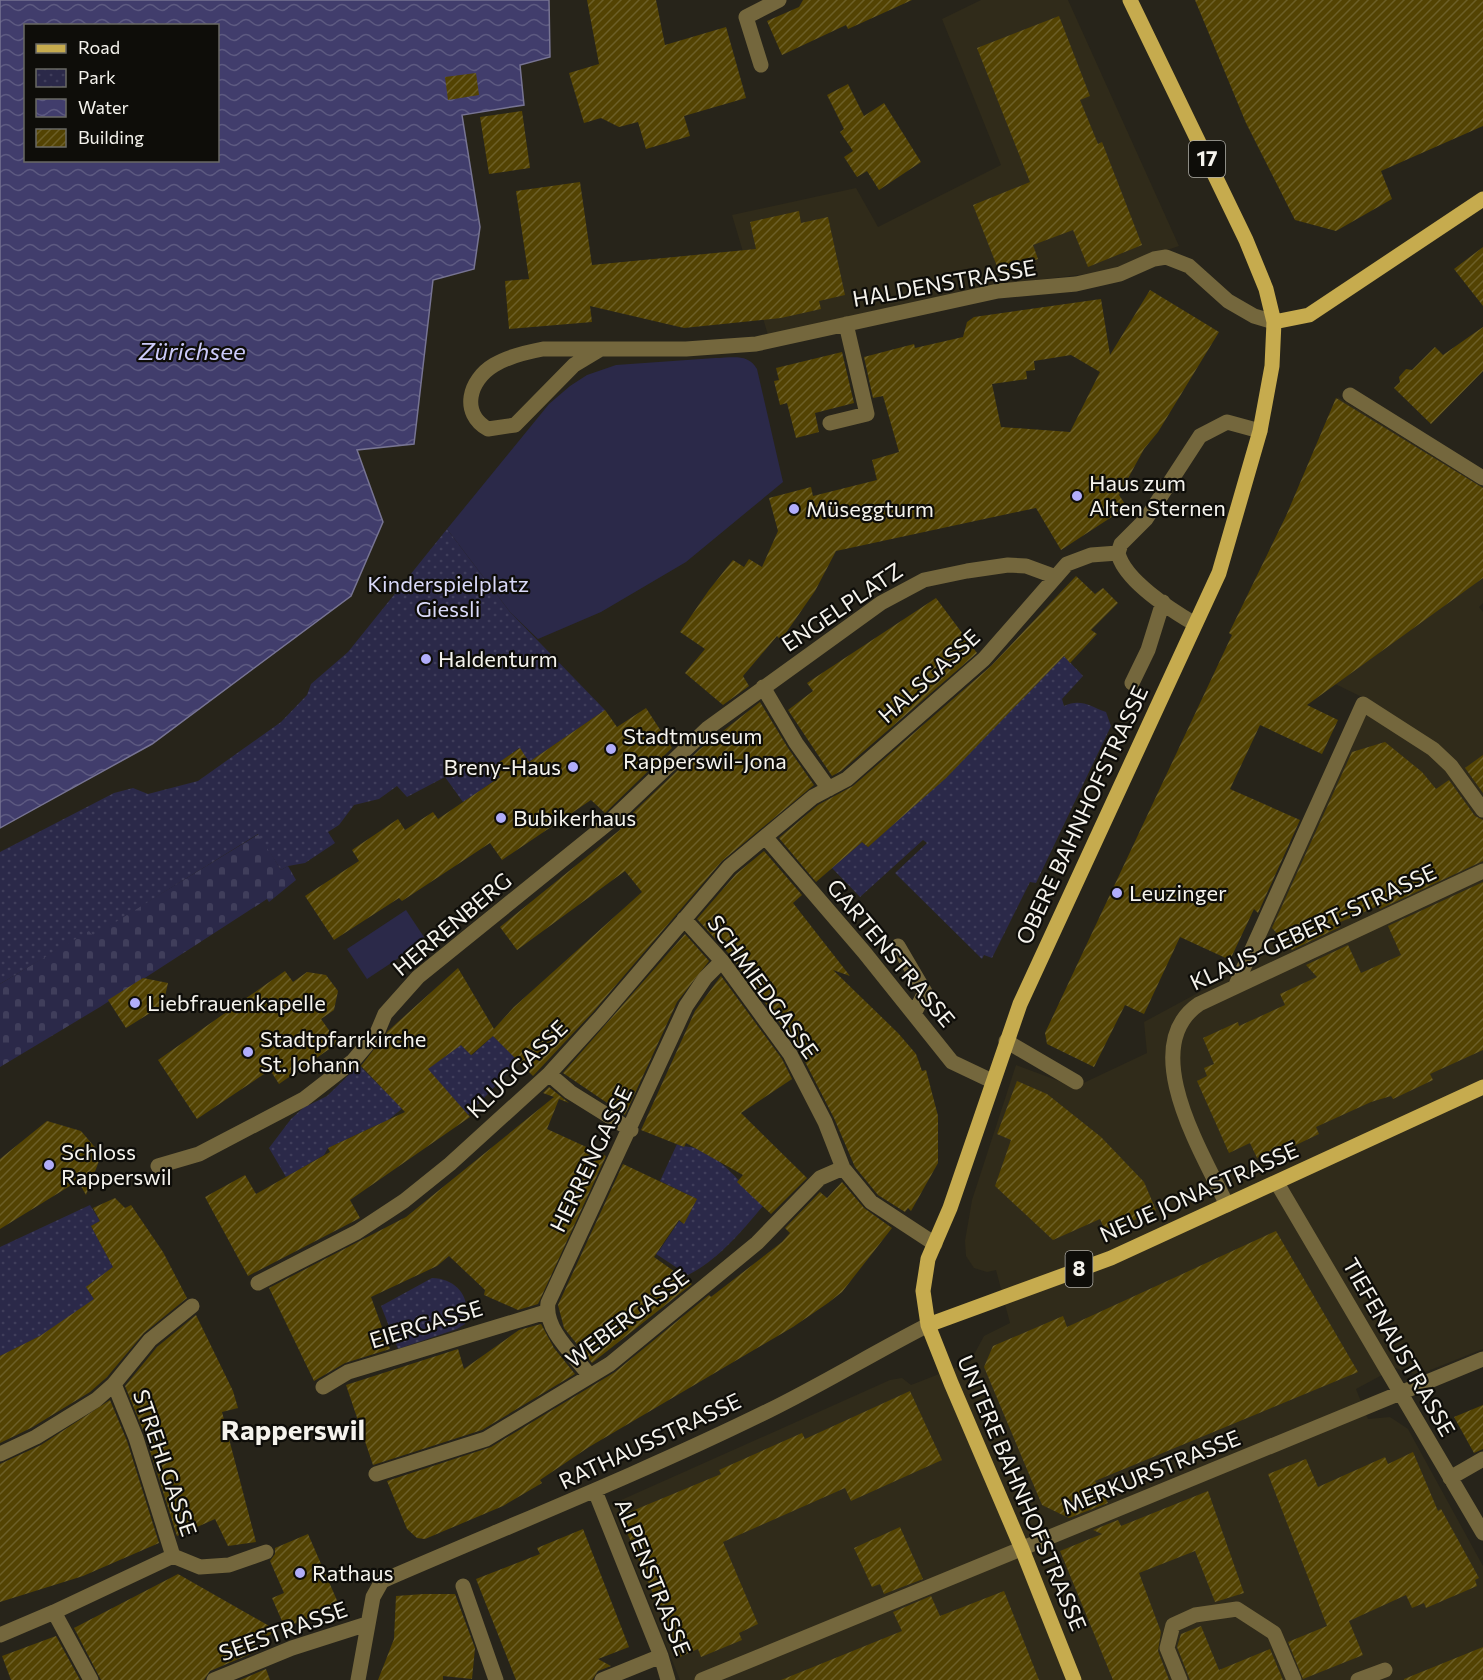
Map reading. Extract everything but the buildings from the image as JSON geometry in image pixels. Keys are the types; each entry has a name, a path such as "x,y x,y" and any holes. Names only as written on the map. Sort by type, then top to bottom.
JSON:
{"main road":[{"name":"17","path":"1130,0 1246,240 1266,289 1274,322"},
{"path":"1274,322 1309,315 1483,199"},
{"name":"OBERE BAHNHOFSTRASSE","path":"928,1325 923,1291 928,1259 950,1208 1006,1041 1048,941 1219,573 1260,431 1272,366 1274,322"},
{"name":"NEUE JONASTRASSE","path":"928,1325 1111,1258 1483,1087"},
{"name":"UNTERE BAHNHOFSTRASSE","path":"928,1325 1074,1680"}],"street":[{"path":"762,65 746,16 779,0"},
{"name":"HALDENSTRASSE","path":"599,350 573,365 515,425 488,429 474,418 470,409 471,390 492,365 510,357 543,349 686,349 756,344 998,291 1076,284 1120,274 1148,261 1167,257 1190,266 1228,301 1254,316 1274,322"},
{"path":"830,423 867,414 846,324"},
{"path":"1350,394 1483,478"},
{"path":"1195,624 1135,580 1120,563 1118,553 1121,544 1146,519 1200,436 1227,422 1260,431"},
{"name":"HALSGASSE","path":"766,838 813,797 847,779 984,659 1067,564 1091,555 1118,553"},
{"name":"ENGELPLATZ","path":"763,687 881,603 924,580 1008,565 1026,566 1056,577"},
{"path":"1132,683 1148,650 1163,602"},
{"path":"763,687 796,743 829,789"},
{"name":"HERRENBERG","path":"158,1166 199,1154 304,1099 345,1067 378,1033 386,1014 418,977 573,853 700,735 763,687"},
{"path":"1235,987 1363,704 1433,749 1451,766 1483,810"},
{"name":"KLUGGASSE","path":"258,1283 357,1232 404,1201 450,1164 549,1074 729,867 766,838"},
{"name":"GARTENSTRASSE","path":"766,838 952,1062 992,1081"},
{"name":"KLAUS-GEBERT-STRASSE","path":"1227,1205 1178,1094 1173,1073 1172,1047 1176,1031 1185,1013 1235,987 1483,871"},
{"name":"SCHMIEDGASSE","path":"684,919 722,961 790,1054 825,1122 843,1168 871,1203 935,1244"},
{"path":"898,946 924,992 914,1014"},
{"name":"HERRENGASSE","path":"546,1312 587,1217 631,1130 687,1006 705,978 722,961"},
{"path":"1006,1041 1076,1082"},
{"path":"549,1074 570,1092 631,1130"},
{"name":"WEBERGASSE","path":"376,1474 486,1439 590,1376 648,1335 758,1243 820,1178 843,1168"},
{"name":"TIEFENAUSTRASSE","path":"1277,1183 1483,1533"},
{"path":"0,1454 70,1417 114,1384 150,1340 192,1306"},
{"path":"546,1312 551,1326 590,1376"},
{"name":"EIERGASSE","path":"323,1387 348,1372 546,1312"},
{"name":"RATHAUSSTRASSE","path":"367,1624 373,1597 382,1581 595,1491 771,1409 928,1325"},
{"name":"MERKURSTRASSE","path":"702,1680 1483,1359"},
{"name":"STREHLGASSE","path":"114,1384 136,1438 173,1556"},
{"path":"1450,1478 1483,1460"},
{"name":"ALPENSTRASSE","path":"595,1491 669,1680"},
{"path":"0,1635 173,1556 200,1567 229,1564 266,1552"},
{"path":"463,1586 496,1680"},
{"path":"1180,1680 1167,1648 1173,1624 1195,1614 1237,1609 1274,1633 1294,1680"},
{"path":"54,1612 91,1680"},
{"path":"358,1680 367,1624"},
{"name":"SEESTRASSE","path":"214,1680 292,1648 367,1624"},
{"path":"602,1680 661,1656"},
{"path":"1358,1680 1385,1670"}],"shaded area":[{"path":"981,0 1068,0 1179,246 1103,272 1036,280 895,306 768,335 732,215 856,188 878,227 1001,165 942,19"},
{"path":"1338,397 1483,487 1483,603 1479,607 1483,612 1483,1349 1418,1375 1395,1368 1356,1389 1368,1419 1390,1417 1408,1429 1483,1566 1483,1680 680,1680 610,1505 890,1380 902,1378 911,1385 970,1362 984,1336 1010,1323 996,1270 987,1272 974,1268 966,1256 965,1241 972,1200 1016,1065 1075,1087 1147,1053 1144,1022 1233,974 1362,697 1230,633 1286,516"}],"green space":[{"path":"744,358 757,369 783,482 686,562 601,612 538,639 510,612 447,529 549,404 587,375 616,365"},
{"name":"Kinderspielplatz Giessli","path":"447,529 510,612 605,710 529,762 519,748 496,765 500,777 463,802 445,777 407,797 397,786 379,799 354,805 339,825 328,832 335,843 305,863 288,866 281,870 258,834 93,936 89,931 0,984 0,852 114,793 133,788 148,794 198,781 281,722 307,695 311,684 348,652"},
{"path":"1064,656 1083,676 1062,699 1064,706 1075,703 1090,705 1106,712 1111,726 1036,883 1030,882 992,958 984,955 982,959 895,873 927,843 923,840 860,897 832,868 862,842 868,847 937,785"},
{"path":"259,834 281,870 288,866 296,880 269,902 267,899 100,1007 0,1067 0,984 89,930 93,935"},
{"path":"406,910 426,940 367,979 347,949"},
{"path":"493,1036 519,1061 468,1115 439,1083 426,1089 381,1126 379,1124 328,1148 324,1155 286,1177 269,1148 291,1119 303,1108 327,1096 359,1065 385,1091 460,1044 472,1055"},
{"path":"677,1144 695,1148 715,1158 763,1206 719,1253 688,1275 647,1248 649,1245 659,1251 679,1221 684,1224 697,1199 660,1181"},
{"path":"90,1205 100,1221 91,1226 113,1267 86,1287 96,1302 40,1336 0,1356 0,1247"},
{"path":"432,1278 449,1282 461,1292 466,1306 465,1324 457,1329 398,1349 381,1306"}],"water":[{"name":"Zürichsee","path":"0,0 549,0 550,57 520,65 524,105 462,115 480,227 474,269 433,280 414,444 357,450 383,522 351,596 152,744 0,828"}],"place":[{"name":"Haus zum Alten Sternen","path":"1077,496"},
{"name":"Müseggturm","path":"794,509"},
{"name":"Haldenturm","path":"426,659"},
{"name":"Stadtmuseum Rapperswil-Jona","path":"611,749"},
{"name":"Breny-Haus","path":"573,767"},
{"name":"Bubikerhaus","path":"501,818"},
{"name":"Leuzinger","path":"1117,893"},
{"name":"Liebfrauenkapelle","path":"135,1003"},
{"name":"Stadtpfarrkirche St. Johann","path":"248,1052"},
{"name":"Schloss Rapperswil","path":"49,1165"},
{"name":"Rathaus","path":"300,1573"}],"district":[{"name":"Rapperswil","path":"293,1430"}]}
